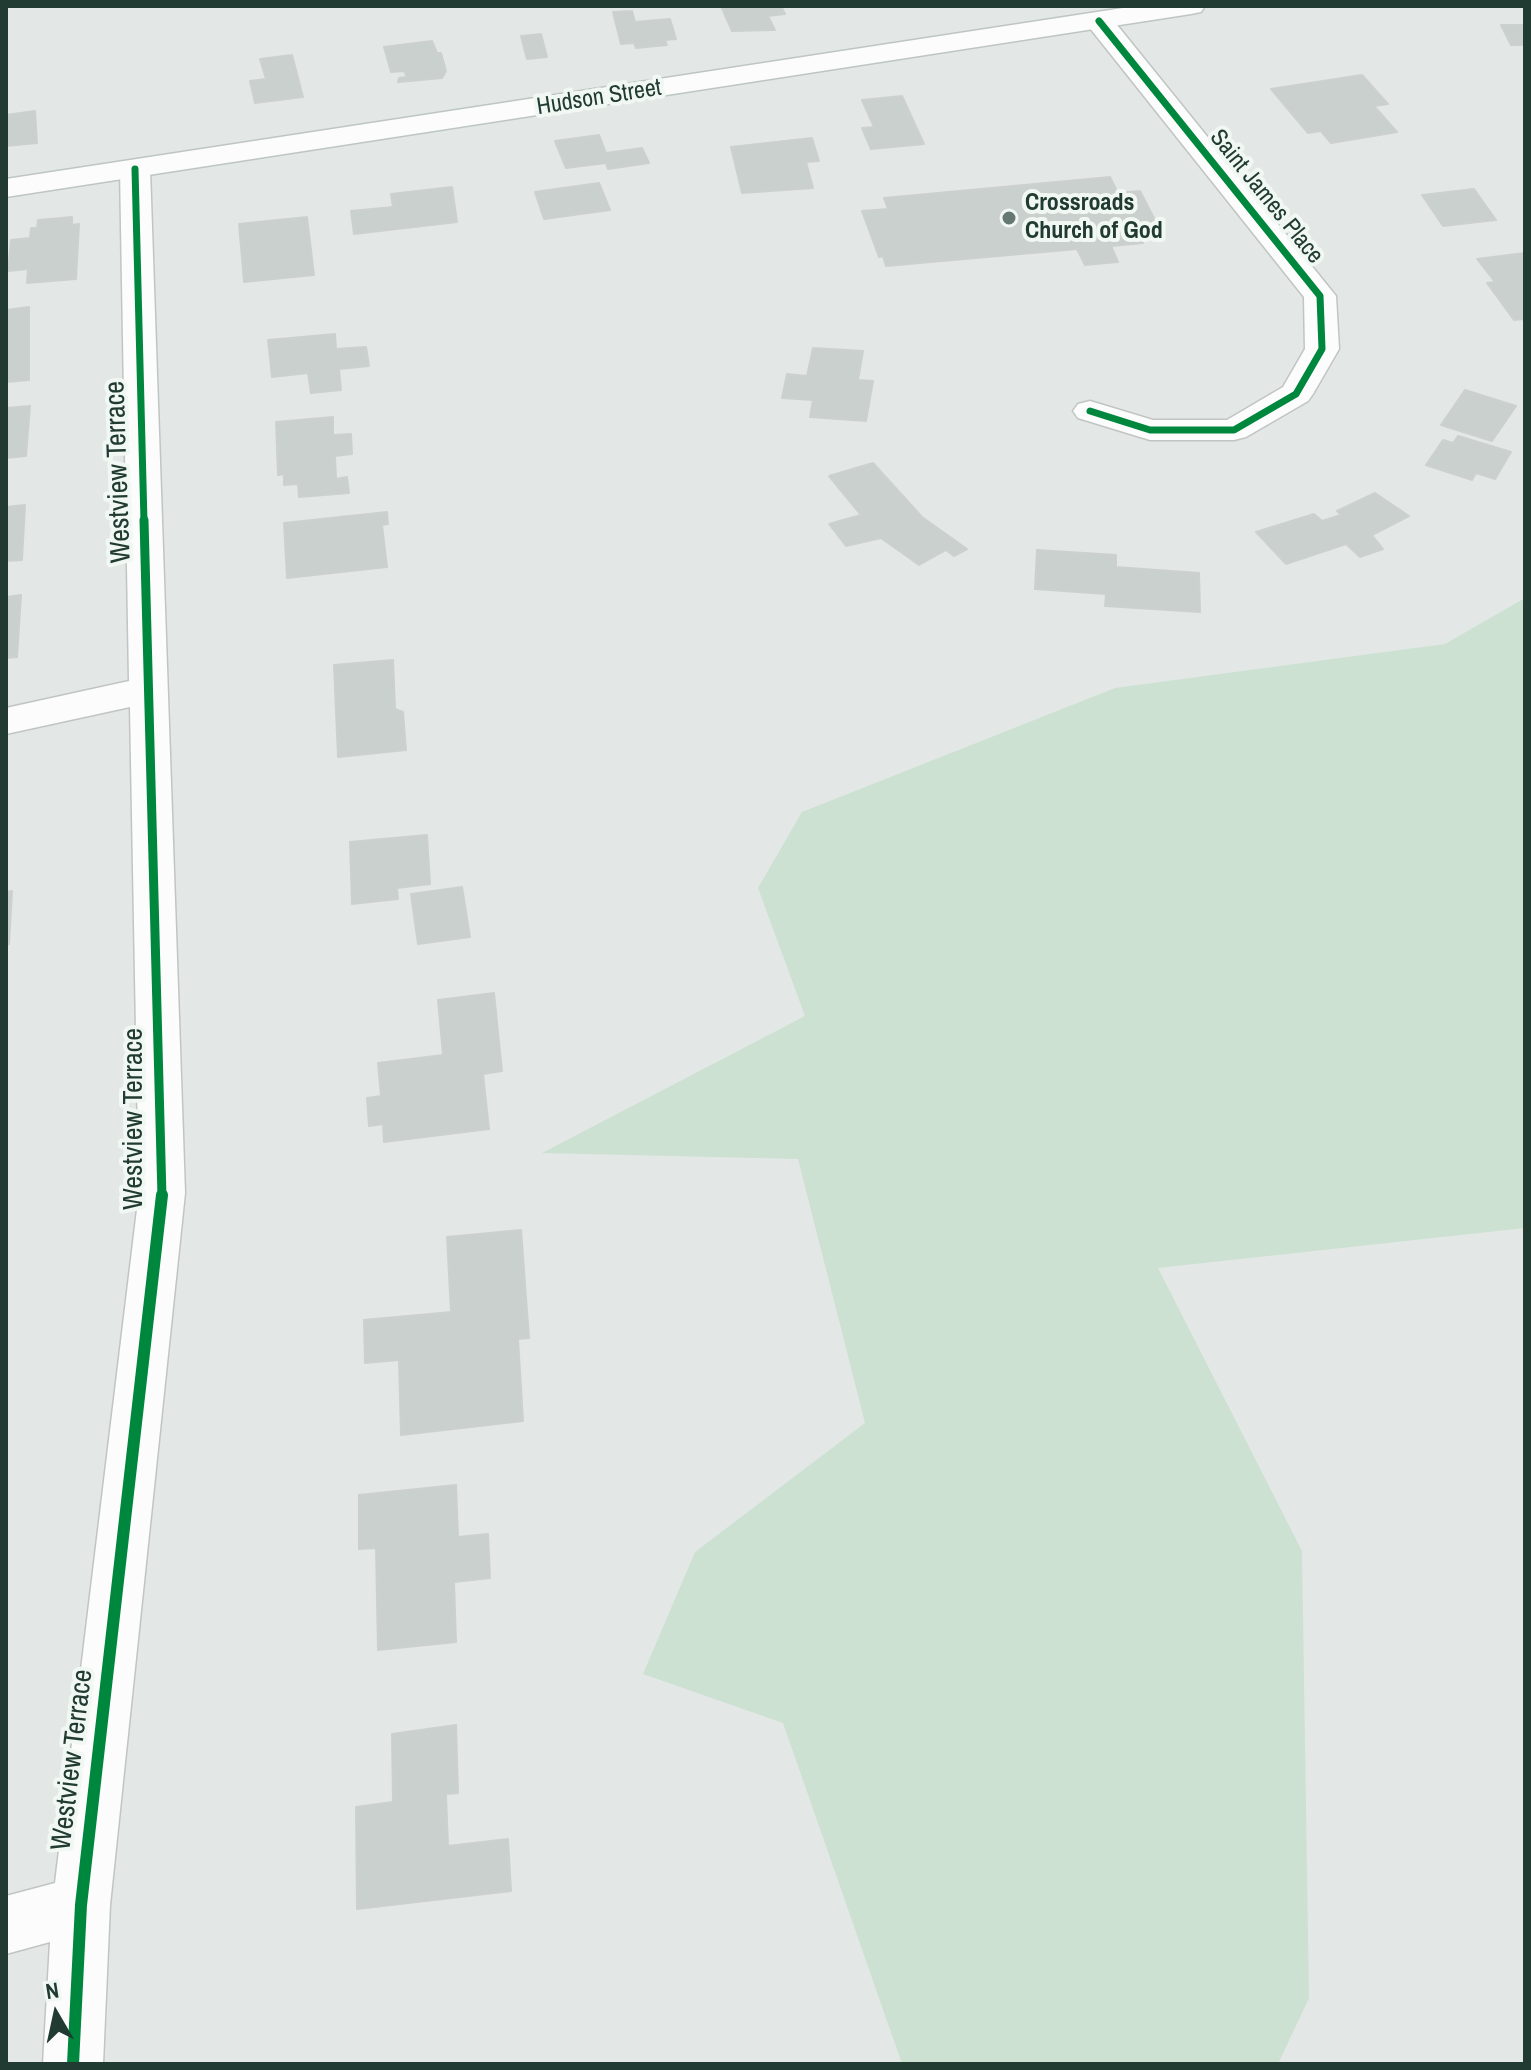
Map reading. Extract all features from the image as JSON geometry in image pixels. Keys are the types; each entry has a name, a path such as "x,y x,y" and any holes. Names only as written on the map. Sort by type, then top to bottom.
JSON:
{"street":[{"name":"Hudson Street","path":"6,188 1191,6"},
{"name":"Saint James Place","path":"1090,411 1150,430 1234,430 1296,394 1322,349 1320,296 1099,21"},
{"name":"Westview Terrace","path":"73,2064 81,1905 162,1193 135,169"},
{"path":"6,721 150,690"},
{"path":"6,1925 81,1905"}],"green space":[{"path":"1525,598 1525,1228 1158,1268 1302,1551 1309,1998 1278,2064 902,2064 783,1723 643,1674 695,1552 865,1423 798,1159 542,1153 805,1016 758,888 802,812 1115,688 1445,644"}],"building":[{"path":"721,6 781,6 785,14 768,16 775,30 732,31"},
{"path":"632,11 635,22 670,19 676,39 665,40 667,45 636,48 634,43 621,44 613,12"},
{"path":"1501,25 1525,25 1525,45 1511,45"},
{"path":"541,34 547,57 527,59 521,36"},
{"path":"432,41 437,53 441,53 446,71 442,78 398,82 399,78 407,77 404,71 391,72 384,47"},
{"path":"292,55 303,97 255,103 250,81 266,79 260,59"},
{"path":"1362,75 1388,104 1374,106 1397,132 1331,143 1321,131 1308,133 1271,89"},
{"path":"902,96 924,144 871,149 862,128 874,127 862,100"},
{"path":"35,111 37,143 6,146 6,115"},
{"path":"599,135 606,153 642,148 649,163 608,169 606,163 566,168 555,141"},
{"path":"812,138 819,161 806,162 813,188 742,193 731,147"},
{"name":"Crossroads Church of God","path":"1110,177 1118,193 1140,191 1157,224 1134,226 1143,243 1111,246 1118,262 1085,265 1077,249 886,266 883,256 879,257 862,211 888,209 884,198"},
{"path":"599,183 610,210 544,219 535,192"},
{"path":"452,187 457,222 354,234 351,211 393,207 391,194"},
{"path":"1474,189 1496,220 1443,226 1422,195"},
{"path":"72,217 72,225 79,224 76,279 27,283 28,269 8,271 11,240 30,238 31,228 37,228 38,220"},
{"path":"307,217 314,275 244,282 239,224"},
{"path":"1525,253 1525,319 1514,320 1487,283 1495,282 1477,259"},
{"path":"29,307 29,380 6,382 6,310"},
{"path":"335,334 336,349 366,347 369,366 339,369 341,390 311,393 308,373 272,377 268,340"},
{"path":"813,348 863,351 858,380 873,381 866,421 810,417 813,400 782,398 787,374 807,376"},
{"path":"1465,390 1516,406 1492,441 1441,425"},
{"path":"30,406 26,456 6,458 6,408"},
{"path":"333,417 333,435 351,434 352,454 335,456 336,479 347,477 349,493 299,497 298,484 284,485 284,474 278,475 276,422"},
{"path":"1458,436 1511,452 1495,479 1476,473 1472,480 1426,465 1443,440 1453,443"},
{"path":"873,463 922,517 967,549 954,556 946,550 919,565 881,538 846,546 829,524 861,515 829,476"},
{"path":"1375,493 1409,516 1372,535 1383,549 1360,557 1346,544 1286,564 1256,532 1314,514 1322,521 1341,515 1337,511"},
{"path":"25,505 22,560 6,561 6,507"},
{"path":"387,512 388,524 382,525 387,567 287,578 284,523"},
{"path":"1037,550 1116,555 1116,567 1199,573 1200,612 1105,606 1106,594 1035,589"},
{"path":"21,595 17,657 6,658 6,597"},
{"path":"393,660 395,709 403,712 406,750 338,757 334,665"},
{"path":"427,835 430,884 397,888 398,899 352,904 350,842"},
{"path":"462,887 470,937 418,944 411,894"},
{"path":"12,891 9,944 6,945 6,892"},
{"path":"494,993 502,1071 483,1074 489,1129 384,1142 383,1124 369,1126 367,1098 381,1096 378,1063 443,1055 438,1000"},
{"path":"521,1230 529,1338 518,1339 523,1421 401,1435 399,1360 365,1363 364,1320 451,1312 447,1237"},
{"path":"456,1485 458,1537 488,1534 490,1578 454,1582 456,1642 378,1650 376,1548 359,1549 359,1495"},
{"path":"456,1725 458,1793 446,1794 448,1846 508,1839 511,1891 357,1909 356,1807 393,1802 392,1734"}],"cycle path":[{"path":"1090,411 1150,430 1234,430 1296,394 1322,349 1320,296 1099,21"},
{"path":"73,2064 81,1905 162,1193 135,169"}],"place":[{"name":"Crossroads Church of God","path":"1009,218"}]}
